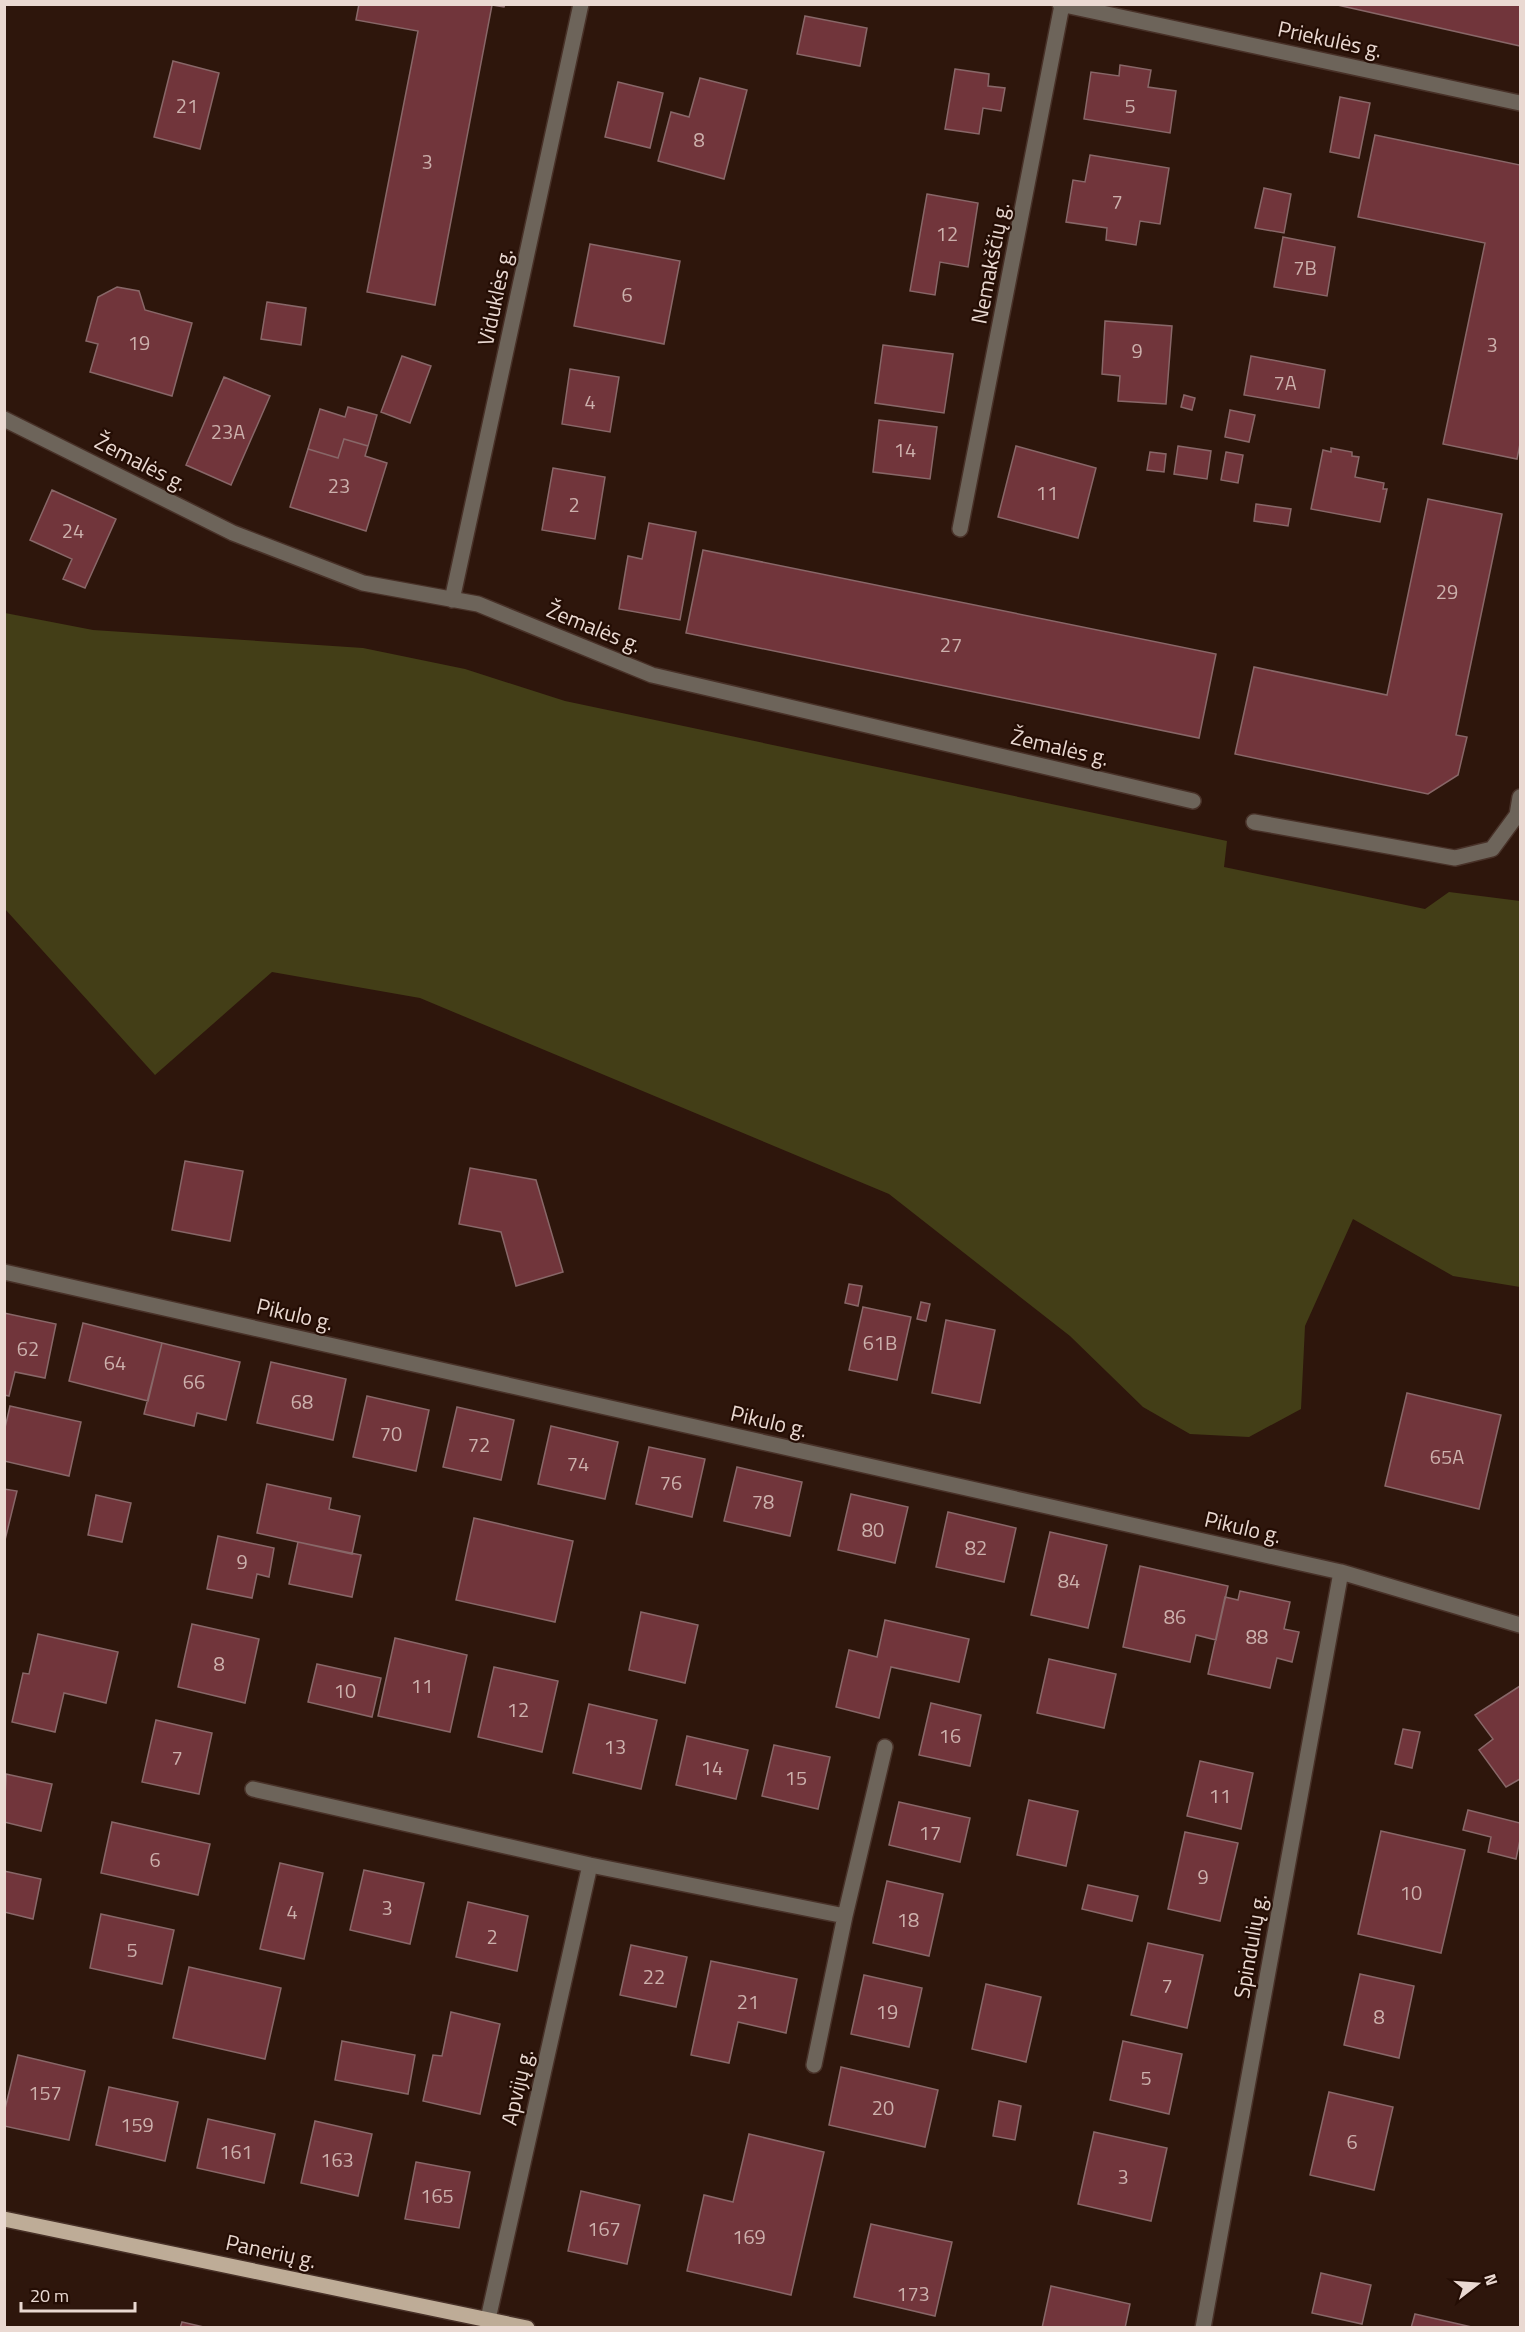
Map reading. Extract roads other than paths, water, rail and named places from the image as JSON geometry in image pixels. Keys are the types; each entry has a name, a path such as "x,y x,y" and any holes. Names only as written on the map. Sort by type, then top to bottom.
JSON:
{"main road":[{"name":"Panerių g.","path":"4,2219 528,2328"}],"street":[{"name":"Viduklės g.","path":"452,600 582,4"},
{"name":"Priekulės g.","path":"1061,5 1117,10 1521,103"},
{"name":"Nemakščių g.","path":"960,529 1061,5"},
{"name":"Žemalės g.","path":"4,419 233,533 363,583 478,604 651,675 1193,801"},
{"path":"1254,822 1455,858 1492,849 1517,815 1521,797"},
{"name":"Pikulo g.","path":"4,1272 1341,1572 1521,1625"},
{"name":"Spindulių g.","path":"1203,2328 1341,1572"},
{"path":"814,2065 845,1916 885,1747"},
{"path":"253,1789 590,1865 845,1916"},
{"name":"Apvijų g.","path":"488,2319 590,1865"}]}
